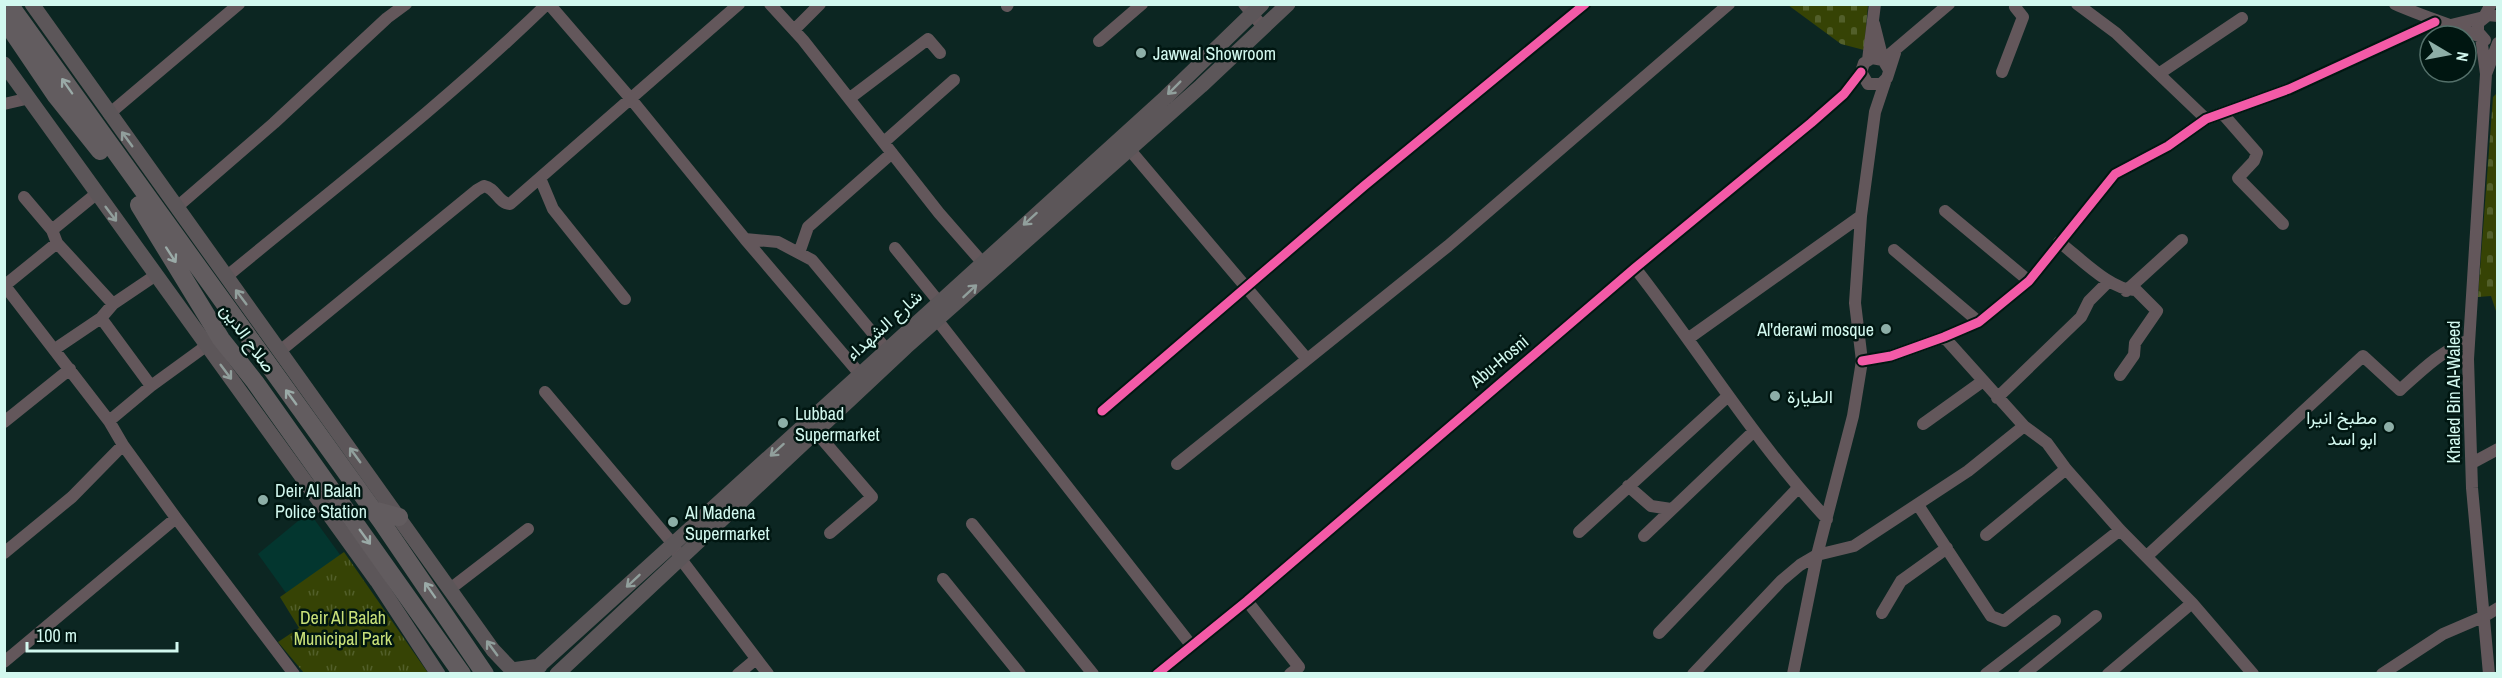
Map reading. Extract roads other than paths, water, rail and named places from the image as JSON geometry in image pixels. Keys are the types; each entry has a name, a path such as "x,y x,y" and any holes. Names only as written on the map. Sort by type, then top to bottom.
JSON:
{"highway":[{"name":"صلاح الدين","path":"9,4 373,510 485,674"},
{"name":"صلاح الدين","path":"4,19 56,96 119,176 221,339 255,381 462,674"},
{"path":"373,510 399,517"}],"main road":[{"path":"32,4 508,669 535,670"},
{"name":"شارع الشهداء","path":"535,670 816,432 886,349 939,303 987,267 1130,149 1288,4"},
{"name":"شارع الشهداء","path":"557,674 676,551 863,378 938,321 987,267 1166,97 1253,8"},
{"path":"4,64 372,573 438,674"}],"street":[{"path":"109,114 239,4"},
{"path":"177,207 274,123 387,18 406,4"},
{"path":"226,277 438,103 500,50 548,4 631,99 745,239 863,378"},
{"path":"280,351 477,190 484,186 490,188 502,201 510,204 740,4"},
{"path":"770,4 850,98 939,213 987,267"},
{"path":"794,30 820,4"},
{"path":"1099,41 1142,4"},
{"path":"1102,411 1413,145 1585,4"},
{"path":"1177,464 1448,246 1729,4"},
{"path":"1875,4 1874,24 1886,71"},
{"path":"1793,674 1817,555 1853,416 1862,361 1855,303 1861,216 1875,112 1886,71 1897,49 1949,4"},
{"path":"2002,72 2023,17 2015,7 2017,4"},
{"path":"2077,4 2116,33 2206,119"},
{"path":"2395,4 2435,22 2446,24"},
{"path":"2486,74 2478,28 2491,4"},
{"path":"1253,8 1263,27"},
{"path":"2455,24 2498,16"},
{"path":"2160,73 2242,18"},
{"path":"1862,361 1891,356 1979,322 2029,281 2115,174 2168,146 2206,119 2289,89 2435,22"},
{"name":"Abu-Hosni","path":"1158,673 1247,601 1467,409 1844,94 1862,72 1868,60 1874,24"},
{"path":"2478,36 2487,41 2498,41 2486,74"},
{"path":"850,98 928,39 940,53"},
{"path":"1868,60 1876,58 1886,71"},
{"name":"Abu-Hosni","path":"1844,94 1868,84 1877,86 1886,71"},
{"path":"1862,72 1868,84 1875,112"},
{"name":"Khaled Bin Al-Waleed","path":"2486,74 2469,340 2472,488 2489,674"},
{"path":"884,142 954,80"},
{"path":"4,104 30,99"},
{"path":"2222,113 2257,153 2254,161 2238,178 2283,224"},
{"path":"1130,149 1306,358"},
{"path":"799,254 808,226 892,153"},
{"path":"540,178 553,210 625,299"},
{"path":"52,230 96,194"},
{"path":"24,197 52,230 57,243 113,304"},
{"path":"1945,211 2029,281"},
{"path":"1689,338 1861,216"},
{"path":"745,239 778,242 812,260 886,349"},
{"path":"2126,291 2182,240"},
{"path":"2059,242 2126,291 2136,290 2157,311 2135,344 2134,355 2120,375"},
{"path":"57,243 5,286 109,421 123,445 176,518 294,674"},
{"path":"895,248 939,303"},
{"path":"1893,250 1979,322"},
{"path":"1635,268 1689,338 1753,432 1798,488 1827,519"},
{"path":"55,349 101,318 113,304 156,275"},
{"path":"1997,398 2081,317 2089,301 2109,280"},
{"path":"101,318 151,386"},
{"path":"938,321 1191,645"},
{"path":"1944,337 2024,426 2047,443 2066,469 2120,530 2192,603 2253,674"},
{"path":"2147,556 2363,356 2400,390 2433,360 2453,346 2469,340"},
{"path":"109,421 151,386 206,346"},
{"path":"4,422 70,369"},
{"path":"1923,424 1983,381"},
{"path":"545,392 676,551 768,674"},
{"path":"1579,532 1728,396"},
{"path":"1693,674 1780,581 1817,555 1854,546 1968,471 2024,426"},
{"path":"816,432 872,497 830,533"},
{"path":"1644,536 1753,432"},
{"path":"4,553 72,497 123,445"},
{"path":"2472,463 2498,449"},
{"path":"1986,535 2066,469"},
{"path":"1628,486 1651,506 1671,509"},
{"path":"1659,633 1798,488"},
{"path":"1918,505 1991,616 2004,621 2120,530"},
{"path":"4,662 176,518"},
{"path":"972,524 1094,674"},
{"path":"450,589 528,529"},
{"path":"1882,613 1901,580 1947,548"},
{"path":"943,579 1020,674"},
{"path":"1247,601 1299,667 1290,674"},
{"path":"2108,674 2192,603"},
{"path":"2382,674 2443,634 2498,608"},
{"path":"2024,674 2096,616"},
{"path":"1986,674 2055,621"},
{"path":"738,674 756,658"}],"place":[{"name":"Jawwal Showroom","path":"1141,53"},
{"name":"Al'derawi mosque","path":"1886,329"},
{"name":"الطيارة","path":"1775,396"},
{"name":"Lubbad Supermarket","path":"783,423"},
{"name":"مطبخ انيرا ابو اسد","path":"2389,427"},
{"name":"Deir Al Balah Police Station","path":"263,500"},
{"name":"Al Madena Supermarket","path":"673,522"}],"park label":[{"name":"Deir Al Balah Municipal Park","path":"343,627"}]}
